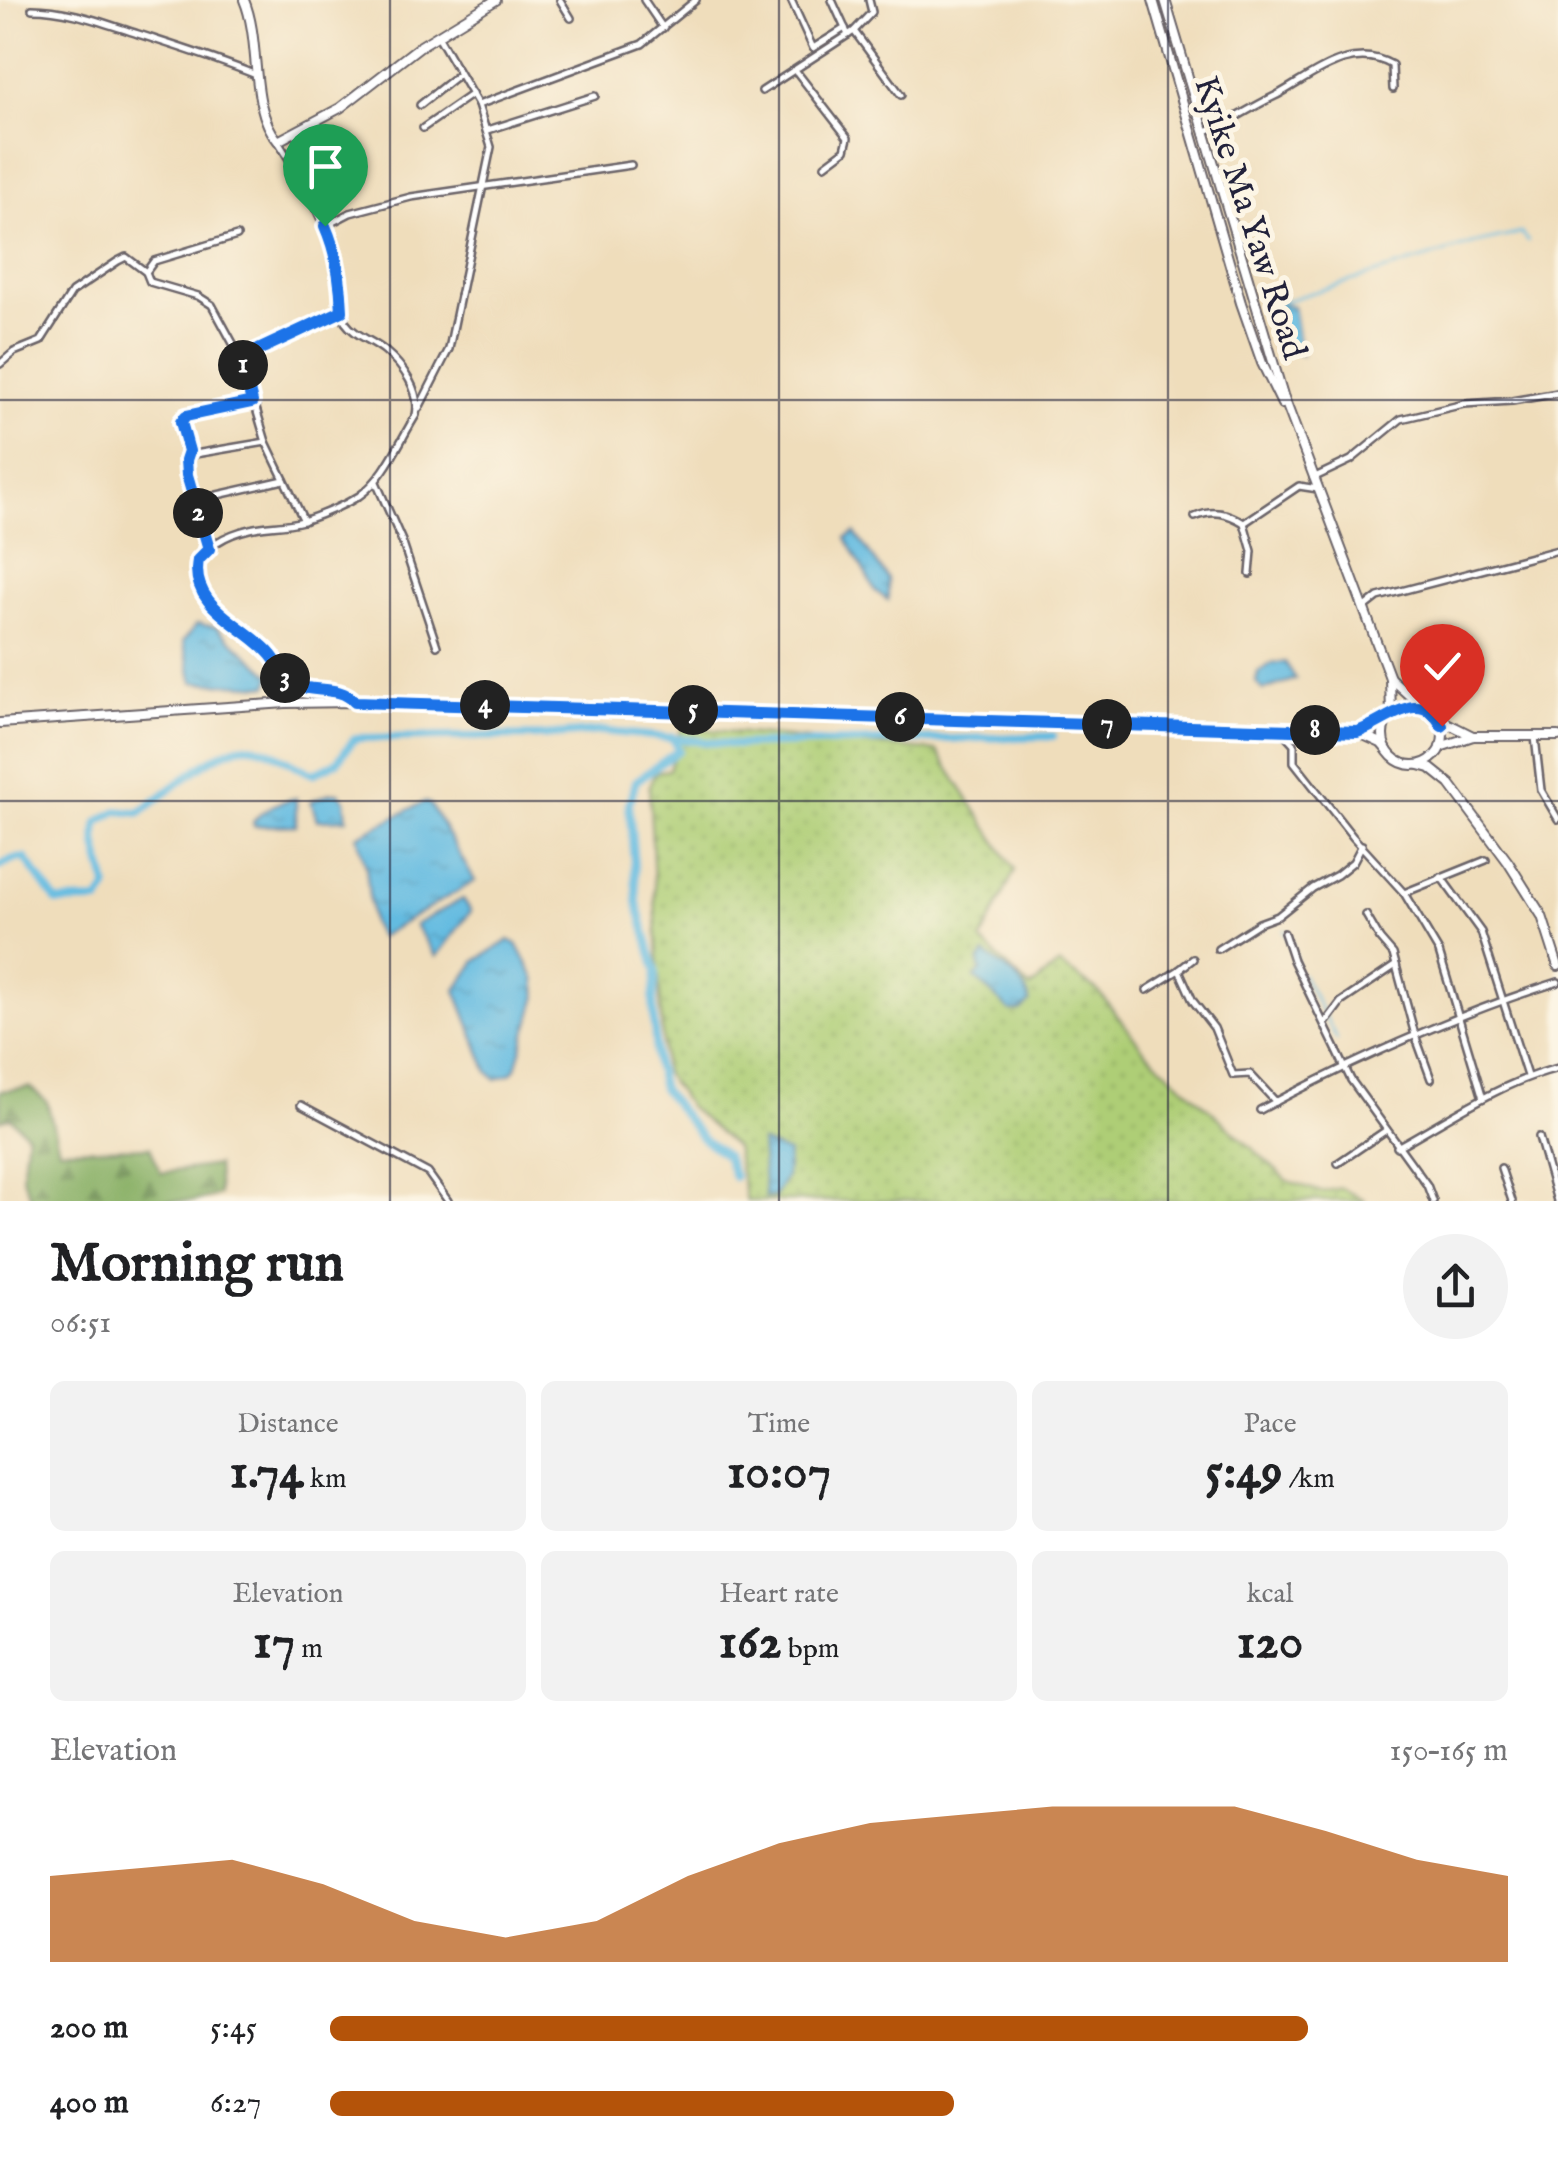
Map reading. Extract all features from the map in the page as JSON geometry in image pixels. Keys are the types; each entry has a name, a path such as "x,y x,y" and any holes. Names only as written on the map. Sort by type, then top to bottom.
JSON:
{"main road":[{"path":"244,0 262,113 278,141 340,108 438,36 496,0"},
{"name":"Kyike Ma Yaw Road","path":"1154,0 1262,363 1314,478 1390,678"},
{"name":"Kyike Ma Yaw Road","path":"1166,0 1302,449"},
{"path":"1390,678 1422,707 1473,736"},
{"path":"1388,750 1383,733 1390,716 1390,678"},
{"path":"0,723 286,703 355,702 1357,732 1381,742 1401,762 1430,768 1450,784"},
{"path":"1357,732 1411,705 1422,707"},
{"path":"1438,718 1443,735 1439,749 1443,772 1534,902 1558,966"},
{"path":"1418,764 1439,749 1473,736 1558,736"}],"street":[{"path":"560,0 571,18"},
{"path":"644,0 663,28"},
{"path":"478,105 642,44 696,0"},
{"path":"790,0 813,48 849,31"},
{"path":"832,0 849,31 901,95"},
{"path":"762,91 796,71 872,12 869,0"},
{"path":"32,9 52,9 97,21 218,59 258,76"},
{"path":"355,702 344,693 292,684 285,679 268,651 218,612 198,587 198,560 209,549 250,529 304,520 346,503 376,482 416,415 448,350 491,147 478,105 438,36"},
{"path":"1206,131 1327,65 1347,59 1367,56 1392,65 1392,90"},
{"path":"796,71 848,138 845,150 825,165"},
{"path":"420,105 459,74"},
{"path":"423,128 472,94"},
{"path":"488,130 596,96"},
{"path":"278,141 304,183 332,242 342,311 348,326 386,352 409,380 416,392 416,415"},
{"path":"325,226 350,213 437,192 631,166"},
{"path":"146,272 154,260 164,256 237,236"},
{"path":"0,364 14,352 41,341 72,292 118,261 126,257 134,260 150,282 198,296 212,305 241,358 266,442 304,520"},
{"path":"241,358 342,311"},
{"path":"1314,478 1351,460 1401,419 1464,404 1512,401 1558,392"},
{"path":"209,549 187,475 189,455 183,418 252,402"},
{"path":"189,455 266,442"},
{"path":"194,500 284,480"},
{"path":"376,482 402,541 437,646"},
{"path":"1244,523 1299,486 1318,489"},
{"path":"1195,518 1204,513 1227,513 1244,523 1252,551 1250,574"},
{"path":"1364,608 1378,597 1558,550"},
{"path":"1280,729 1294,744 1294,762 1404,893 1439,952 1483,1098"},
{"path":"1534,737 1542,790 1558,819"},
{"path":"1218,950 1259,923 1278,916 1354,862 1362,845"},
{"path":"1404,893 1486,860"},
{"path":"1441,877 1481,932 1527,1076"},
{"path":"1366,914 1393,954 1415,1035 1432,1079"},
{"path":"1284,933 1344,1066 1396,1147 1427,1185 1433,1201"},
{"path":"1147,990 1193,960"},
{"path":"1326,1022 1341,1002 1396,965"},
{"path":"1179,970 1214,1028 1233,1075 1250,1074 1276,1102"},
{"path":"1260,1110 1344,1066 1415,1035 1558,982"},
{"path":"1396,1147 1527,1076 1558,1068"},
{"path":"301,1105 428,1173 448,1201"},
{"path":"1338,1163 1385,1131"},
{"path":"1539,1137 1556,1201"},
{"path":"1501,1168 1512,1201"}],"green space":[{"path":"682,727 937,751 1015,870 981,941 1030,988 1059,964 1098,991 1145,1051 1288,1181 1321,1192 1341,1188 1366,1201 746,1201 735,1147 688,1106 664,1073 649,786 655,772 669,770"},
{"path":"30,1087 47,1102 59,1149 150,1147 161,1173 217,1165 219,1195 193,1201 32,1201 22,1176 27,1134 10,1117 0,1121 0,1091"}],"water":[{"path":"1278,303 1293,306 1301,355 1287,349 1275,312"},
{"path":"855,533 888,579 888,600 875,591 846,538"},
{"path":"197,624 216,627 271,675 268,686 193,682 183,641"},
{"path":"1285,662 1296,679 1263,690 1256,682 1258,672"},
{"path":"339,793 345,800 347,819 317,820 311,801"},
{"path":"296,798 296,825 254,826 253,822 267,809"},
{"path":"424,802 430,804 475,881 379,937 372,923 366,867 357,836"},
{"path":"463,899 471,911 436,957 415,925"},
{"path":"509,940 517,944 535,978 537,996 516,1068 496,1079 488,1072 456,990 476,961"},
{"path":"985,954 1023,987 1030,1002 1020,1011 1010,1011 975,978"},
{"path":"761,1142 788,1153 786,1177 774,1197 765,1197"}],"waterway":[{"path":"1278,303 1476,243 1522,233 1528,241"},
{"path":"0,866 25,858 57,902 99,901 107,889 97,847 98,822 117,811 139,813 207,763 247,746 273,753 313,774 337,762 355,738 541,736 602,731 737,745 1053,736"},
{"path":"672,737 679,750 636,781 629,803 637,902 656,971 656,1064 662,1089 702,1138 726,1156 734,1177"},
{"path":"1284,930 1296,962"},
{"path":"1302,974 1337,1039"}],"route":[{"path":"325,226 341,284 342,311 241,358 252,402 186,416 181,422 189,451 187,475 209,549 198,560 198,587 218,612 268,651 292,684 344,693 355,702 1357,732 1411,705 1428,710 1442,726"}]}
